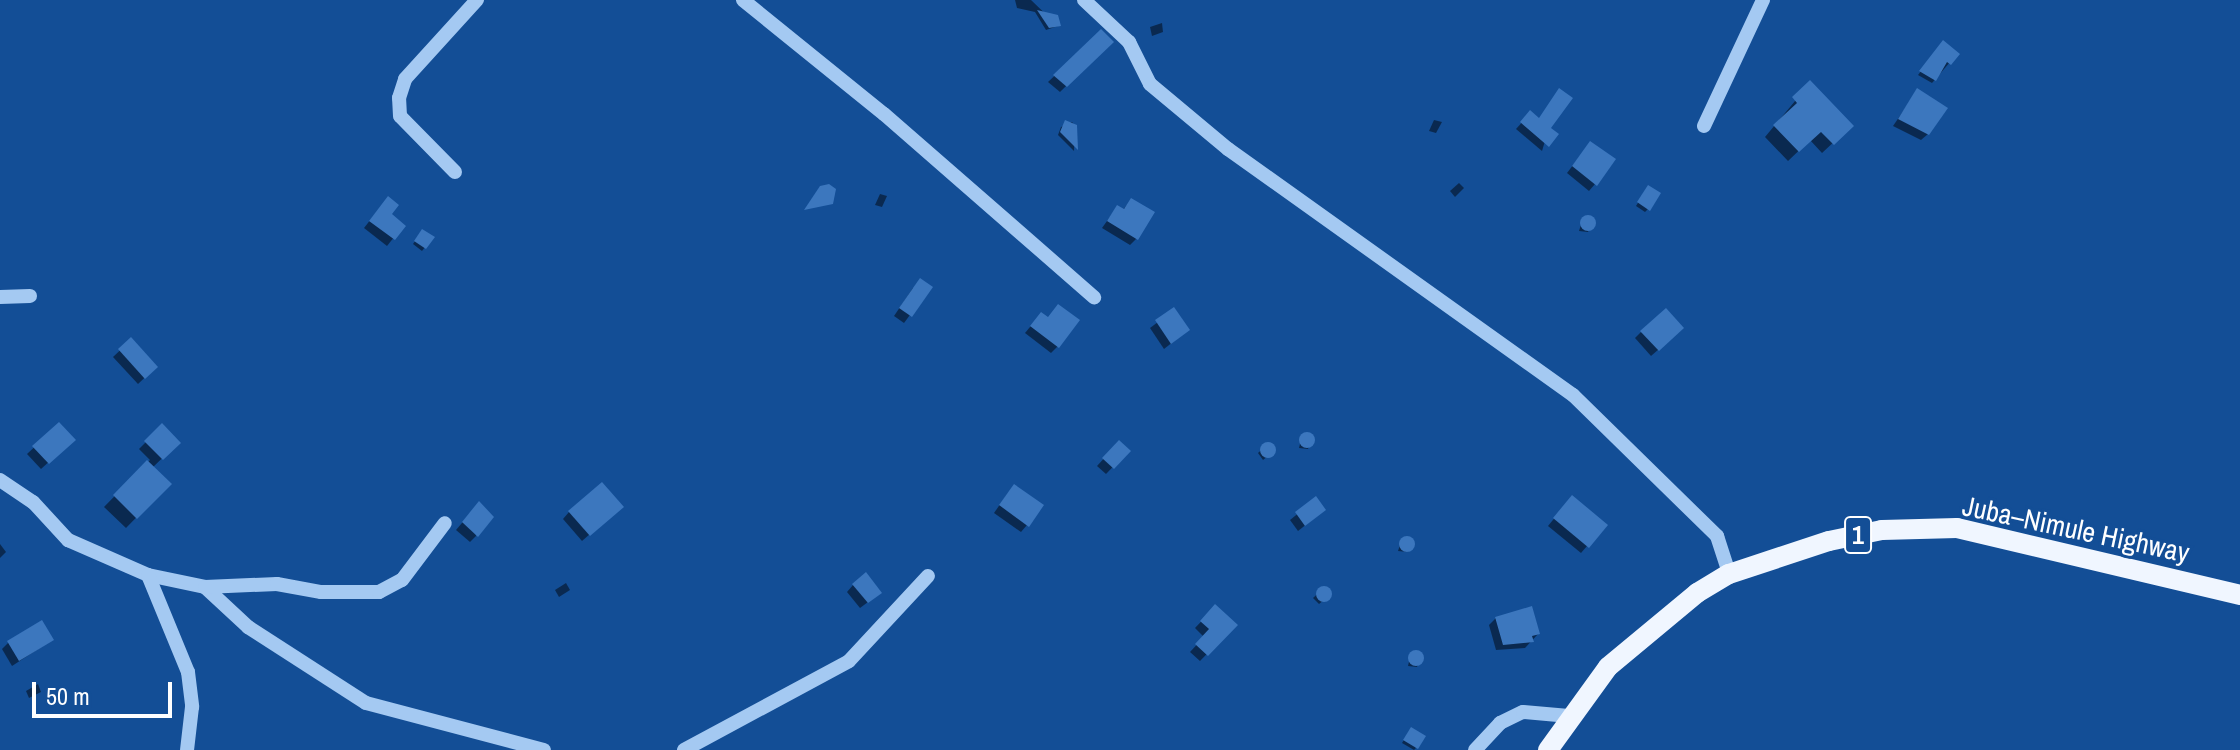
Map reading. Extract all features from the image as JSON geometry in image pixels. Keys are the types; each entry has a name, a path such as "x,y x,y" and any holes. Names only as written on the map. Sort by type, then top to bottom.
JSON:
{"main road":[{"name":"Juba–Nimule Highway","path":"1548,750 1569,716 1608,667 1697,593 1729,574 1882,530 1957,528 2240,595"}],"street":[{"path":"455,172 400,116 399,98 405,79 477,0"},
{"path":"743,0 884,114 1094,297"},
{"path":"1084,0 1129,42 1150,84 1228,149 1573,395 1717,536 1729,574"},
{"path":"1704,126 1751,49 1763,0"},
{"path":"0,297 30,296"},
{"path":"0,480 33,502 68,540 148,575 205,587 277,584 321,592 379,592 402,580 445,523"},
{"path":"148,575 188,672 192,707 187,750"},
{"path":"684,750 849,661 928,576"},
{"path":"205,587 248,627 366,703 544,750"},
{"path":"1475,750 1500,723 1523,712 1569,716"}],"building":[{"path":"1037,10 1058,15 1061,26 1049,28"},
{"path":"1101,29 1114,42 1067,87 1053,75"},
{"path":"1943,40 1960,54 1951,65 1947,62 1936,81 1919,71"},
{"path":"1810,80 1854,126 1834,145 1821,132 1799,152 1773,125 1797,103 1792,97"},
{"path":"1559,88 1573,98 1551,128 1559,134 1549,147 1520,122 1530,110 1539,118"},
{"path":"1917,88 1948,108 1929,135 1898,119"},
{"path":"1065,120 1077,125 1078,150 1060,132"},
{"path":"1590,141 1616,159 1597,186 1572,166"},
{"path":"829,184 836,189 833,204 804,210 820,186"},
{"path":"1648,185 1661,193 1650,211 1637,202"},
{"path":"388,196 399,205 392,214 406,226 395,240 369,221"},
{"path":"1131,198 1155,212 1138,240 1107,221 1117,205 1124,209"},
{"path":"1585,215 1591,215 1596,223 1594,229 1585,231 1580,226 1580,220"},
{"path":"422,229 435,237 426,249 414,241"},
{"path":"920,278 933,287 912,317 899,308"},
{"path":"1058,304 1080,320 1059,348 1030,326 1041,312 1048,317"},
{"path":"1174,307 1190,330 1171,344 1155,320"},
{"path":"1666,308 1684,328 1659,351 1640,331"},
{"path":"131,337 158,367 145,379 118,349"},
{"path":"59,422 76,440 49,464 32,446"},
{"path":"162,423 181,443 163,460 144,441"},
{"path":"1304,432 1310,432 1315,440 1313,446 1304,448 1299,443 1299,437"},
{"path":"1119,440 1131,451 1114,469 1102,458"},
{"path":"1265,442 1271,442 1276,450 1274,456 1265,458 1260,453 1260,447"},
{"path":"147,460 172,484 137,519 113,495"},
{"path":"602,482 624,507 590,536 568,511"},
{"path":"1014,484 1044,505 1029,527 999,505"},
{"path":"1572,495 1608,525 1589,548 1553,518"},
{"path":"1316,496 1326,510 1305,526 1295,512"},
{"path":"479,501 494,517 478,537 462,522"},
{"path":"1404,536 1410,536 1415,544 1413,550 1404,552 1399,547 1399,541"},
{"path":"866,572 882,593 868,603 852,584"},
{"path":"1321,586 1327,586 1332,594 1330,600 1321,602 1316,597 1316,591"},
{"path":"1215,604 1238,625 1208,656 1195,644 1209,629 1200,621"},
{"path":"1532,606 1540,634 1532,636 1534,642 1503,645 1495,617"},
{"path":"42,620 54,640 19,661 7,641"},
{"path":"1413,650 1419,650 1424,658 1422,664 1413,666 1408,661 1408,655"},
{"path":"1411,727 1426,736 1418,749 1403,740"}]}
